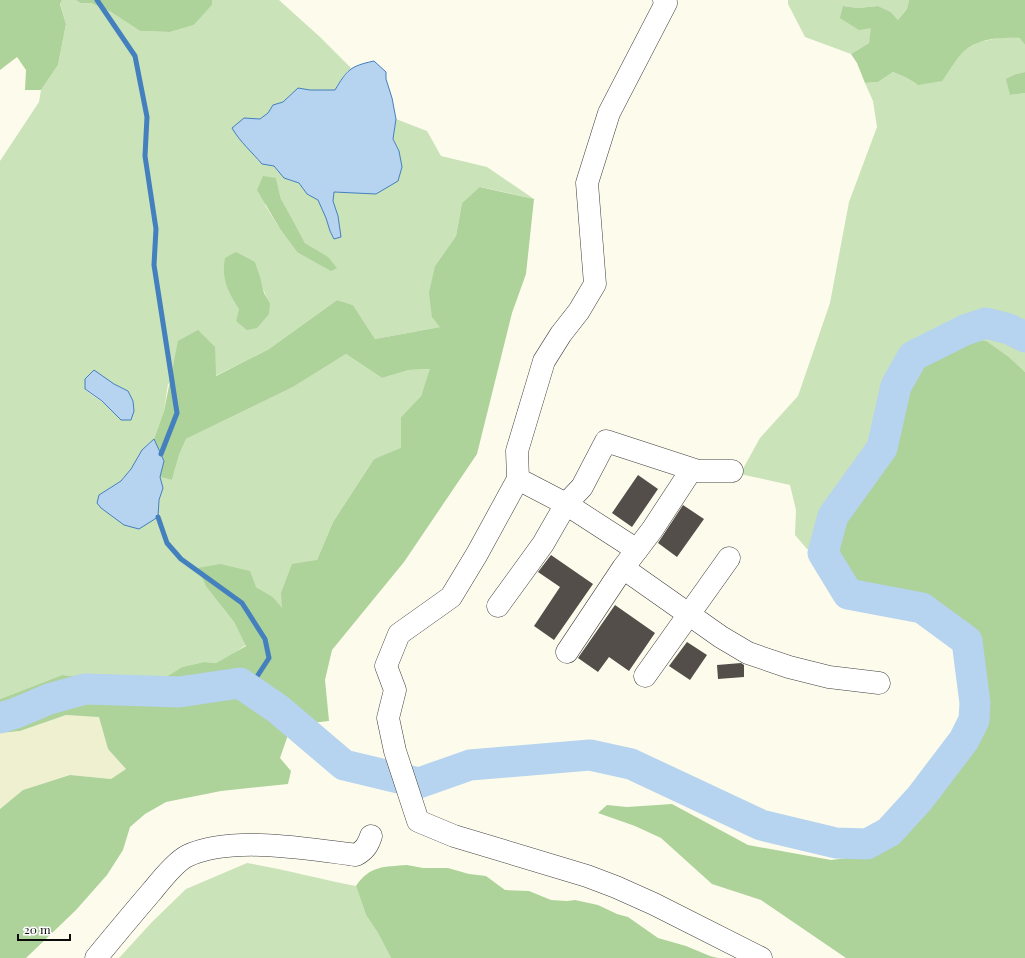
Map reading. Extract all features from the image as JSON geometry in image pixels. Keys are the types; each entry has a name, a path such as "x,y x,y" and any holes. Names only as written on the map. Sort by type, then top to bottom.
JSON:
{"street":[{"path":"664,0 666,3 609,113 587,183 596,284 544,361 517,451 518,479 477,554 451,597 399,634 386,666 395,690 388,718 395,751 418,821 454,836 587,876 616,887 654,904 732,952 761,958"},
{"path":"498,606 543,544 566,504 582,487 606,441 698,471 732,472"},
{"path":"567,652 660,518 692,469"},
{"path":"518,479 566,504 637,550"},
{"path":"645,676 729,558"},
{"path":"624,568 721,637 748,653 789,667 829,677 879,683"},
{"path":"96,958 167,874 186,856 214,847 244,845 292,847 356,855 363,851 371,836"}],"green space":[{"path":"0,0 62,0 60,4 66,24 58,65 41,90 25,90 26,70 17,57 0,70"},
{"path":"62,0 76,0 80,3 91,3 111,12 140,31 170,32 194,25 212,5 212,0 279,0 320,37 351,68 344,75 335,90 310,90 298,88 283,102 273,105 268,113 260,120 244,119 252,152 262,164 274,165 284,178 299,183 307,194 318,200 334,239 341,237 338,216 333,201 334,192 376,194 399,151 393,139 396,119 427,131 441,156 487,167 534,199 481,187 462,203 456,236 435,266 440,327 375,339 353,305 337,300 269,349 215,376 215,347 168,384 164,411 154,439 142,450 131,469 121,481 111,487 158,517 159,500 163,488 160,477 172,480 179,455 186,439 293,387 346,354 382,378 409,370 431,369 421,396 401,417 401,449 374,459 333,522 317,560 282,609 273,597 256,587 221,605 234,622 246,645 216,663 204,662 182,667 166,677 147,676 132,683 110,674 94,678 62,675 0,699 0,161 39,102 41,90 58,65 66,24 60,3","holes":["276,178 281,199 291,219 305,243 315,249 297,252 265,205","255,263 263,288 270,303 236,322","114,384 128,391 112,409 85,390"]},
{"path":"76,0 212,0 212,5 194,25 170,32 140,31 111,12 91,3 80,3"},
{"path":"788,0 909,0 907,9 898,20 891,12 878,6 858,8 843,6 872,28 869,43 851,54 805,37 788,4"},
{"path":"909,0 1025,0 1025,45 1020,38 998,38 977,43 961,54 942,81 918,85 893,72 878,82 865,83 857,63 851,54 869,43 871,28 859,30 840,18 843,6 858,8 878,6 891,12 898,20 907,9"},
{"path":"1003,37 1021,38 1025,45 1025,72 1016,74 1010,95 1025,93 1025,372 1010,358 909,389 902,423 883,466 851,508 836,533 835,556 807,549 795,535 796,510 790,485 740,474 760,438 798,396 830,303 849,202 877,127 873,101 865,83 878,82 893,72 916,84 963,51 979,42"},
{"path":"1025,72 1025,93 1010,95 1006,79 1016,74"},
{"path":"263,176 276,178 281,199 305,243 328,257 337,268 331,271 297,252 280,229 257,190"},
{"path":"480,187 534,199 526,274 512,313 477,454 404,562 332,650 325,680 329,721 311,723 297,709 280,758 291,771 288,784 221,791 166,802 145,814 130,827 123,850 107,875 76,910 26,958 0,958 0,809 23,790 70,775 111,779 126,769 108,749 99,717 66,715 20,731 0,733 0,699 62,675 94,678 110,674 132,683 147,676 166,677 182,667 204,662 216,663 246,646 234,622 206,586 198,568 220,564 250,571 256,587 273,597 282,608 281,593 292,564 317,560 333,522 374,459 401,448 401,417 421,396 430,369 409,370 382,378 346,354 293,387 186,439 179,455 172,480 160,477 164,461 154,439 164,411 178,341 198,330 215,347 216,376 269,349 337,300 353,305 375,339 440,327 432,317 429,293 435,266 456,236 462,203"},
{"path":"236,252 255,262 264,293 270,303 269,314 257,328 247,330 236,321 239,309 226,285 224,272 225,258"},
{"path":"962,339 986,341 1010,358 1025,372 1025,958 846,958 761,900 712,884 661,838 635,826 598,813 607,805 627,807 672,804 748,845 831,860 879,854 940,797 977,738 986,693 980,644 952,615 918,598 885,593 851,582 835,556 836,533 851,508 883,466 902,423 909,389 921,367 941,348"},
{"path":"66,715 99,716 108,749 126,769 111,779 70,775 23,790 0,809 0,733 20,731"},
{"path":"247,863 356,886 366,915 378,933 391,958 119,958 152,922 186,889"},
{"path":"407,865 423,868 448,868 469,874 486,876 505,890 529,891 551,900 575,900 598,905 617,914 628,917 658,938 686,946 718,958 391,958 378,933 366,915 356,886 367,874 378,868"}],"water":[{"path":"374,61 386,72 386,79 392,98 396,119 393,139 399,151 402,167 398,181 376,194 334,192 333,201 338,216 341,237 334,239 318,200 307,194 299,183 284,178 274,166 262,164 242,142 232,128 244,118 260,119 268,113 273,105 283,102 298,88 310,90 335,90 346,73 354,67"},
{"path":"94,370 114,384 128,391 133,401 134,411 131,420 121,420 102,401 85,389 85,379"},
{"path":"154,439 164,461 160,477 163,488 159,500 158,517 139,529 124,525 101,508 97,503 99,495 121,481 131,469 142,450"}],"building":[{"path":"638,475 658,489 632,527 612,513"},
{"path":"683,505 704,519 677,557 658,543"},
{"path":"551,555 593,584 554,640 534,626 560,587 538,572"},
{"path":"615,605 655,633 629,671 609,657 598,672 578,658"},
{"path":"687,642 707,655 690,680 669,666"},
{"path":"741,663 744,665 744,677 718,679 717,665"}],"waterway":[{"path":"97,0 135,56 147,117 145,156 156,229 154,265 177,413 161,454"},
{"path":"0,718 49,699 85,689 179,692 240,683 278,709 344,765 419,783 470,765 590,755 631,764 761,825 836,843 867,844 889,832 920,798 964,740 974,720 975,703 967,641 922,608 848,594 823,553 833,516 882,448 896,386 913,356 965,330 986,323 1009,329 1025,337"},
{"path":"158,517 167,543 181,559 242,603 265,639 269,658 249,689"}]}
